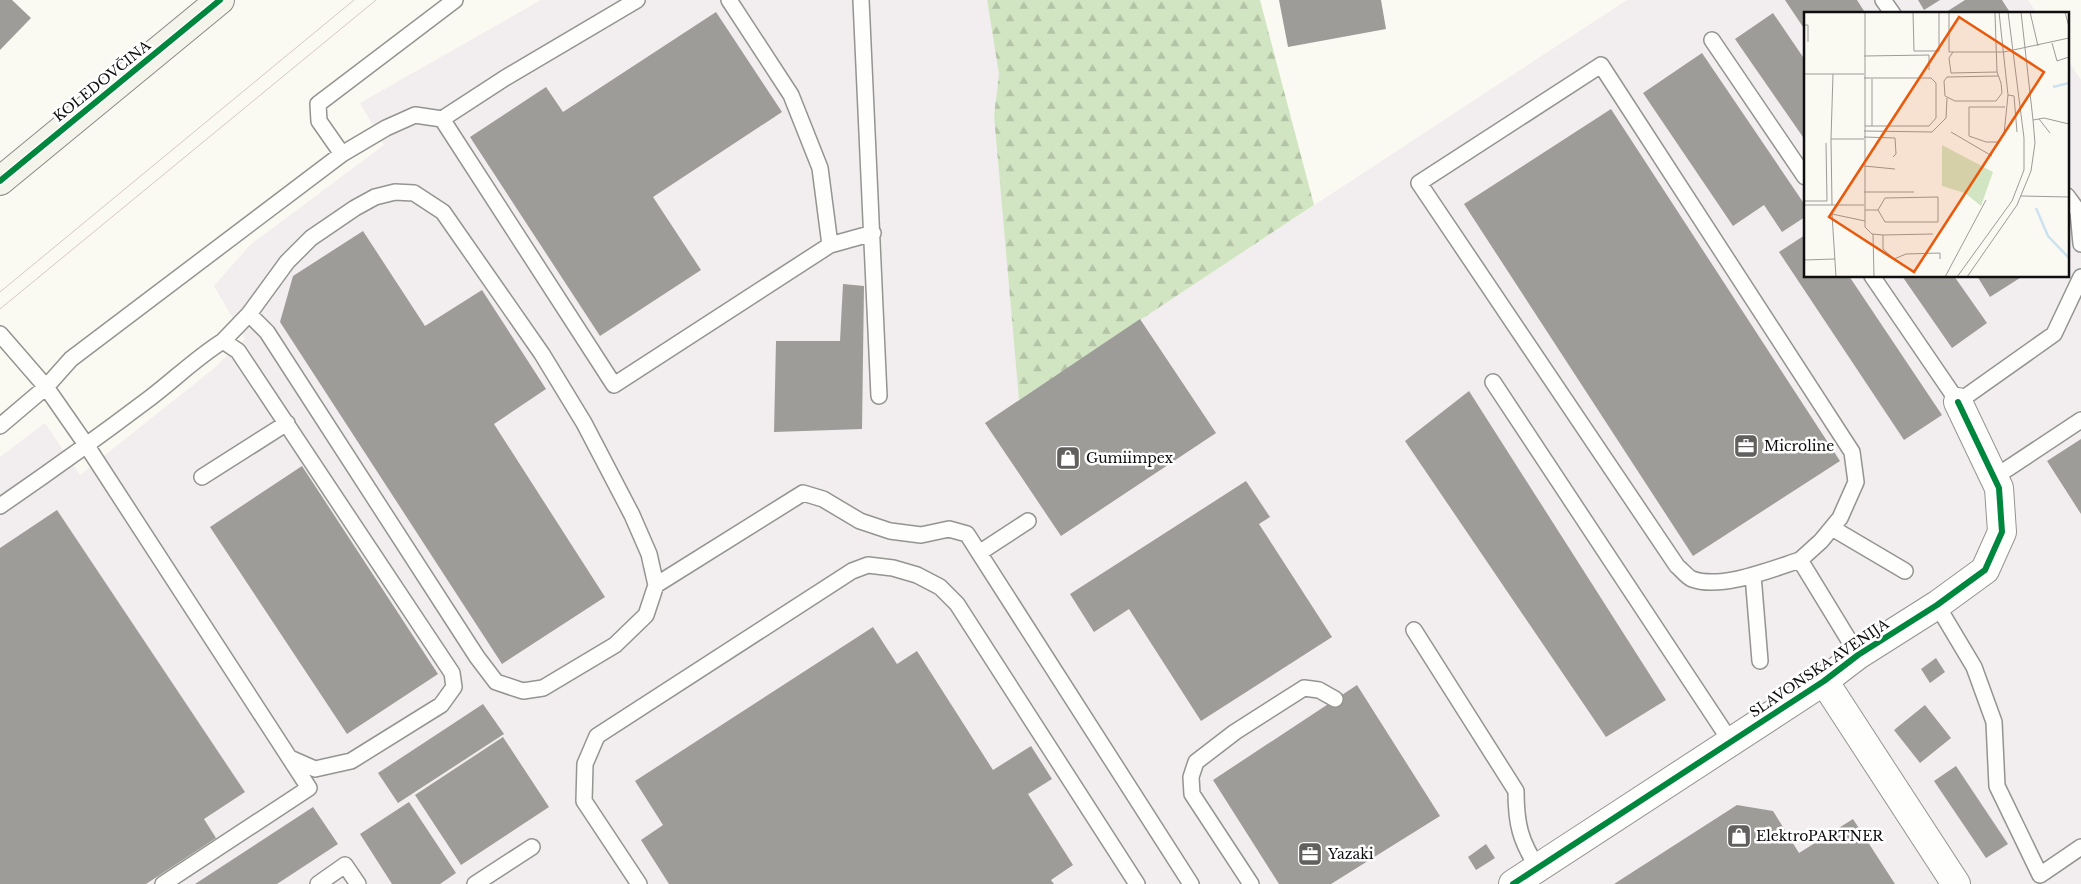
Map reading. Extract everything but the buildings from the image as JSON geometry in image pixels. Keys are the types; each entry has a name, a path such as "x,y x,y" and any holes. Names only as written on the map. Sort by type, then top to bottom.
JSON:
{"street":[{"name":"KOLEDOVČINA","path":"0,181 220,0"},
{"name":"SLAVONSKA AVENIJA","path":"1513,884 1824,681 1858,655 1937,605 1985,570 2002,532 1999,488 1958,402"},
{"name":"SLAVONSKA AVENIJA","path":"1824,681 1956,884"}],"lane":[{"path":"342,154 318,121 318,104 455,0"},
{"path":"0,426 46,387 71,359 342,154 386,128 415,115 442,119 505,78 637,0"},
{"path":"729,0 791,95 820,168 830,246"},
{"path":"861,0 879,396"},
{"path":"1883,0 1892,12"},
{"path":"1712,40 1804,176"},
{"path":"1601,65 1852,452 1856,482 1840,518 1821,541 1800,560 1753,575 1713,582 1692,579 1677,566 1419,183 1601,65"},
{"path":"442,119 614,385 830,246 873,232"},
{"path":"0,506 87,446 165,387 200,355 223,341 249,314 287,262 312,238 375,197 395,192 414,193 443,212 542,354 584,423 650,554 656,585 646,615 615,645 543,688 523,690 496,682 477,657 267,332 249,314"},
{"path":"2068,197 2078,211 2081,244"},
{"path":"1873,278 1958,402 2054,334 2081,277"},
{"path":"0,334 46,387 87,446 309,788 163,884"},
{"path":"223,341 238,351 452,673 454,687 441,705 351,761 315,769 290,758"},
{"path":"1494,382 1730,742"},
{"path":"1995,477 2081,420"},
{"path":"202,477 286,423"},
{"path":"656,585 803,492 823,499 860,521 890,531 921,534 948,529 967,534 1191,884"},
{"path":"979,553 1028,521"},
{"path":"1832,528 1905,571"},
{"path":"1800,560 1858,655"},
{"path":"639,884 584,801 585,764 597,736 852,571 868,565 893,568 917,575 940,587 957,604 1137,884"},
{"path":"1753,575 1760,660"},
{"path":"1937,605 1974,667 1994,722 1997,786 2040,875 2081,847"},
{"path":"1414,630 1516,791 1516,821 1527,851 1538,868"},
{"path":"1251,884 1192,794 1191,776 1196,762 1235,732 1304,688 1319,690 1336,698"},
{"path":"475,884 532,847"},
{"path":"318,884 346,865 358,884"}],"shaded area":[{"path":"541,0 987,0 999,74 994,116 1019,399 1627,0 2028,0 2036,12 1804,12 1804,278 2068,278 2068,60 2081,80 2081,884 0,884 0,457 45,423 80,475 212,370 245,339 214,286 250,245 384,145 360,103"}],"green space":[{"path":"987,0 1260,0 1314,205 1019,400 994,116 999,74"}],"tram line":[{"path":"0,292 354,0"},
{"path":"0,309 376,0"}],"cycle path":[{"path":"0,181 220,0"},
{"path":"1513,884 1824,681 1858,655 1937,605 1985,570 2002,532 1999,488 1958,402"}],"place":[{"name":"Microline","path":"1746,446"},
{"name":"Gumiimpex","path":"1068,458"},
{"name":"ElektroPARTNER","path":"1739,836"},
{"name":"Yazaki","path":"1310,854"}]}
